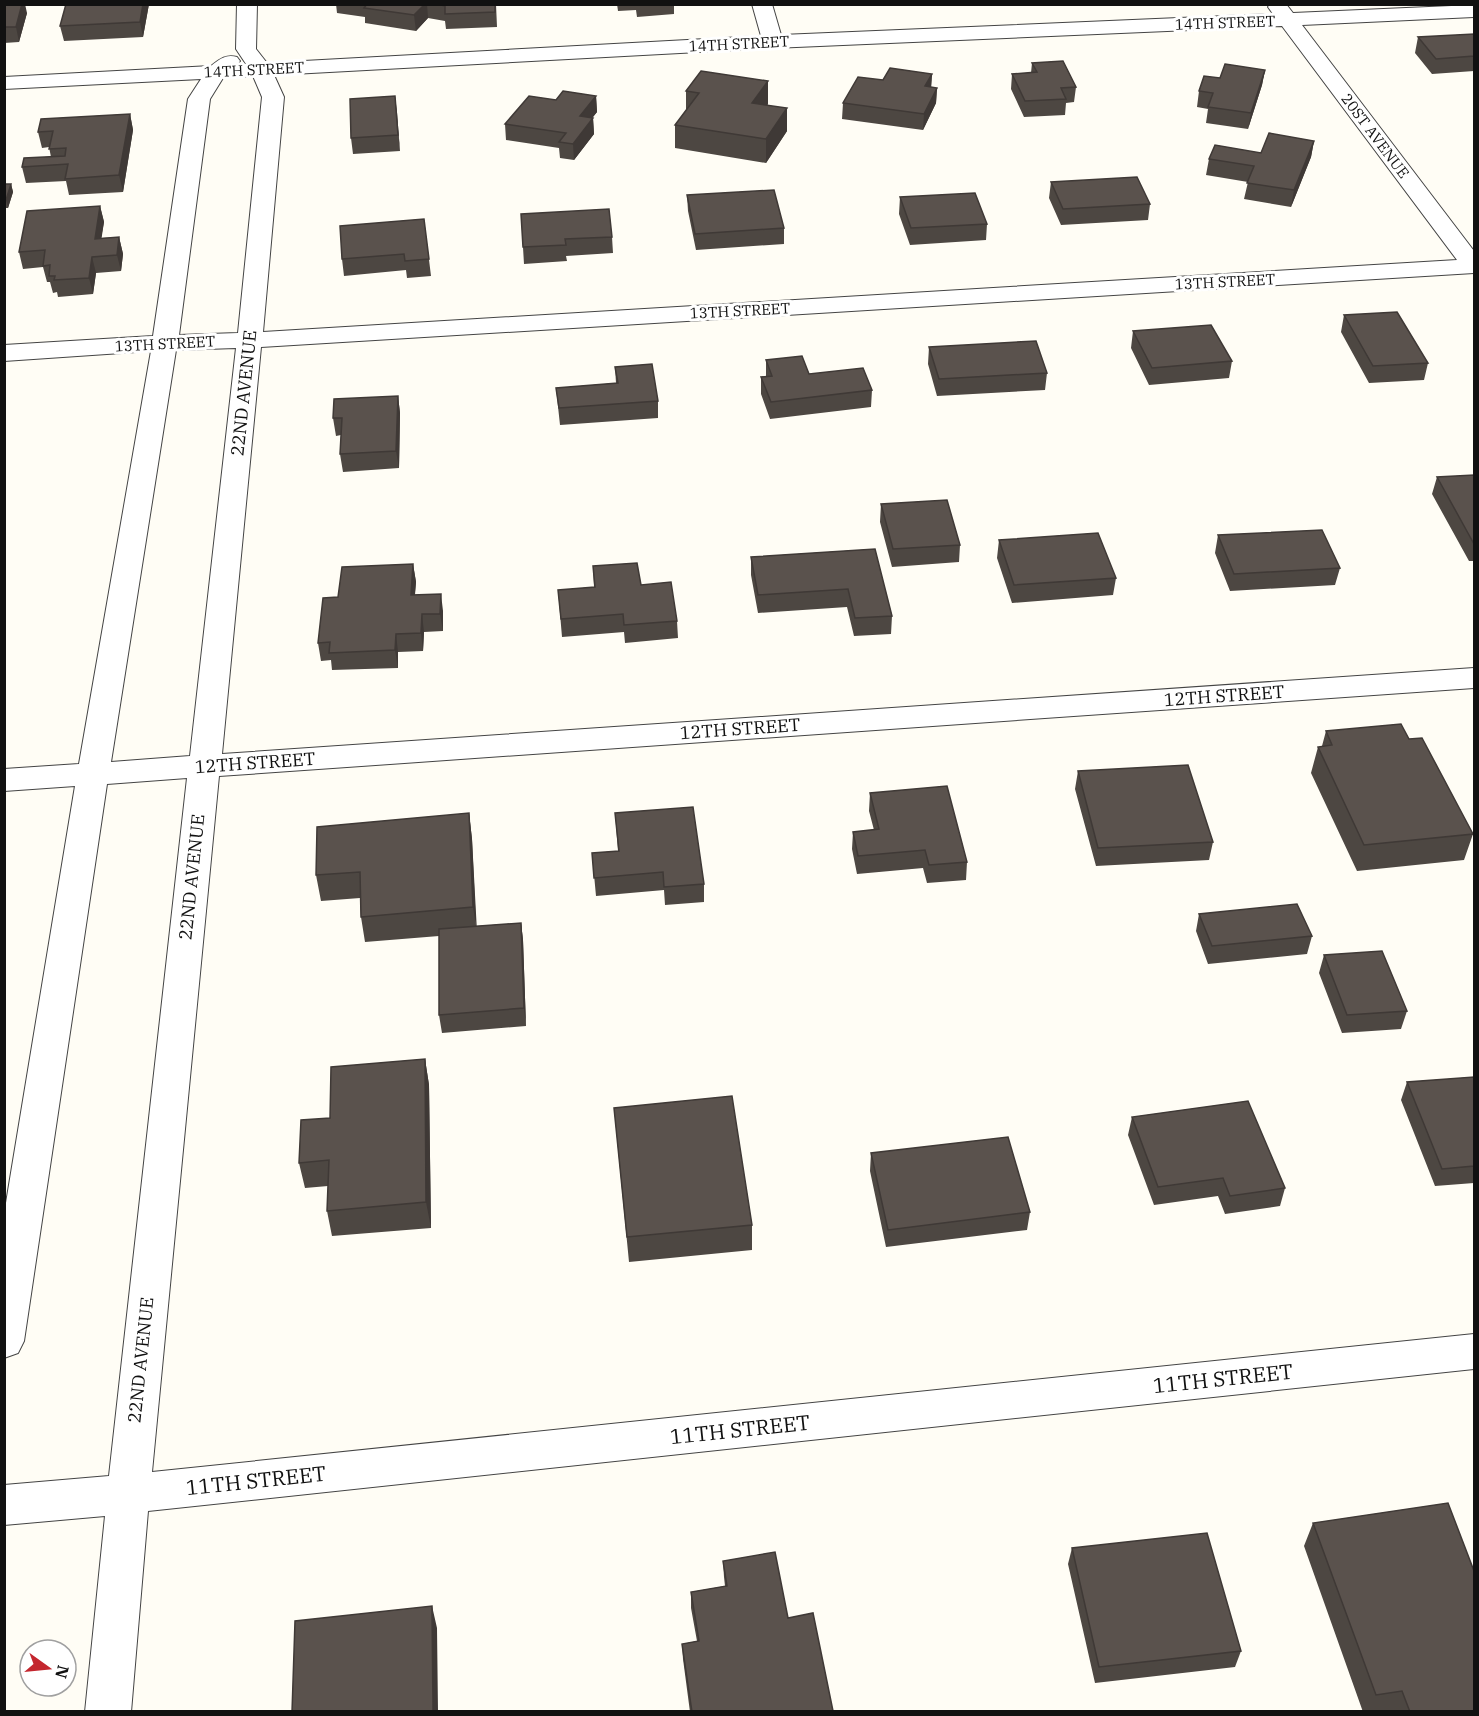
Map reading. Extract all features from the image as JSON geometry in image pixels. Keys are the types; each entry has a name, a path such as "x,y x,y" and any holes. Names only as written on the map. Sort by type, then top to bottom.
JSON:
{"street":[{"name":"22ND AVENUE","path":"108,1712 127,1494 250,340 273,97 254,59 247,4"},
{"path":"762,4 773,42"},
{"name":"14TH STREET","path":"254,59 773,42 1282,12 1474,11"},
{"name":"20ST AVENUE","path":"1282,12 1474,266"},
{"path":"4,1341 93,774 165,343 200,99 217,71 254,59"},
{"name":"14TH STREET","path":"4,83 217,71"},
{"name":"13TH STREET","path":"4,353 1474,266"},
{"name":"12TH STREET","path":"4,780 1474,678"},
{"name":"11TH STREET","path":"4,1505 1474,1352"}],"building":[{"path":"4,4 22,4 16,27 4,27"},
{"path":"66,4 143,4 140,22 60,26"},
{"path":"367,4 425,4 414,15 364,8"},
{"path":"437,4 495,4 495,12 445,14 445,6"},
{"path":"1474,34 1474,56 1436,59 1418,37"},
{"path":"1063,61 1076,87 1061,88 1066,99 1025,101 1012,74 1037,72 1032,63"},
{"path":"1225,64 1265,70 1251,113 1208,107 1213,93 1199,91 1204,76 1220,78"},
{"path":"890,68 932,74 925,86 937,88 924,114 843,103 858,77 883,80"},
{"path":"701,71 768,81 752,103 787,108 766,139 675,125 699,93 686,91"},
{"path":"563,91 596,96 580,116 593,118 573,144 559,142 566,133 505,124 529,96 556,100"},
{"path":"395,96 398,135 351,138 350,99"},
{"path":"130,114 119,175 65,179 68,164 22,167 24,158 65,156 66,148 49,149 53,131 38,132 41,119"},
{"path":"1269,133 1314,141 1294,190 1247,183 1254,166 1209,159 1215,145 1261,153"},
{"path":"1137,177 1150,204 1063,209 1051,182"},
{"path":"4,184 11,184 6,200 4,200"},
{"path":"774,190 784,228 695,234 687,195"},
{"path":"975,193 987,224 911,228 900,197"},
{"path":"100,206 95,239 119,237 117,255 92,257 89,278 54,280 55,276 49,276 50,265 43,266 45,250 19,252 27,211"},
{"path":"609,209 612,237 565,239 566,245 523,247 521,214"},
{"path":"424,219 429,259 405,261 404,254 342,259 340,226"},
{"path":"1397,312 1428,363 1373,366 1344,315"},
{"path":"1211,325 1232,361 1152,368 1133,331"},
{"path":"1036,341 1047,373 939,379 929,347"},
{"path":"802,356 809,374 863,368 872,390 771,402 761,377 772,376 766,360"},
{"path":"652,364 658,401 559,408 556,388 618,383 615,367"},
{"path":"398,396 396,451 340,454 342,418 333,418 334,399"},
{"path":"1474,475 1474,544 1437,477"},
{"path":"947,500 960,545 893,549 881,504"},
{"path":"1322,530 1340,568 1234,574 1218,535"},
{"path":"1098,533 1116,578 1014,585 999,540"},
{"path":"875,549 892,616 855,618 848,589 758,595 751,557"},
{"path":"637,563 641,585 671,582 677,621 624,625 623,614 561,619 558,590 595,587 593,566"},
{"path":"413,564 411,595 441,594 440,614 422,614 421,633 396,634 395,650 329,653 330,642 318,643 323,598 338,597 342,567"},
{"path":"1401,724 1409,739 1422,738 1473,834 1364,845 1318,747 1332,745 1326,731"},
{"path":"1188,765 1213,842 1098,848 1078,771"},
{"path":"947,786 967,862 929,865 925,850 858,856 853,832 879,829 870,793"},
{"path":"693,807 704,884 664,887 663,872 594,878 592,853 619,851 615,813"},
{"path":"469,813 473,907 361,917 360,872 316,875 317,827"},
{"path":"1297,904 1312,936 1212,946 1199,914"},
{"path":"521,923 524,1008 439,1015 439,929"},
{"path":"1382,951 1407,1011 1347,1015 1324,955"},
{"path":"425,1059 426,1202 327,1211 329,1160 299,1163 301,1120 330,1118 331,1067"},
{"path":"1474,1077 1474,1166 1442,1169 1407,1082"},
{"path":"732,1096 752,1225 627,1237 614,1108"},
{"path":"1248,1101 1285,1188 1230,1196 1223,1178 1158,1187 1132,1117"},
{"path":"1008,1137 1030,1212 888,1230 871,1153"},
{"path":"1448,1503 1474,1571 1474,1712 1410,1712 1402,1691 1376,1695 1313,1523"},
{"path":"1207,1533 1241,1651 1099,1667 1072,1548"},
{"path":"775,1552 788,1618 813,1613 833,1711 692,1712 682,1644 699,1641 691,1592 727,1586 723,1561"},
{"path":"432,1606 433,1712 292,1712 295,1621"}]}
